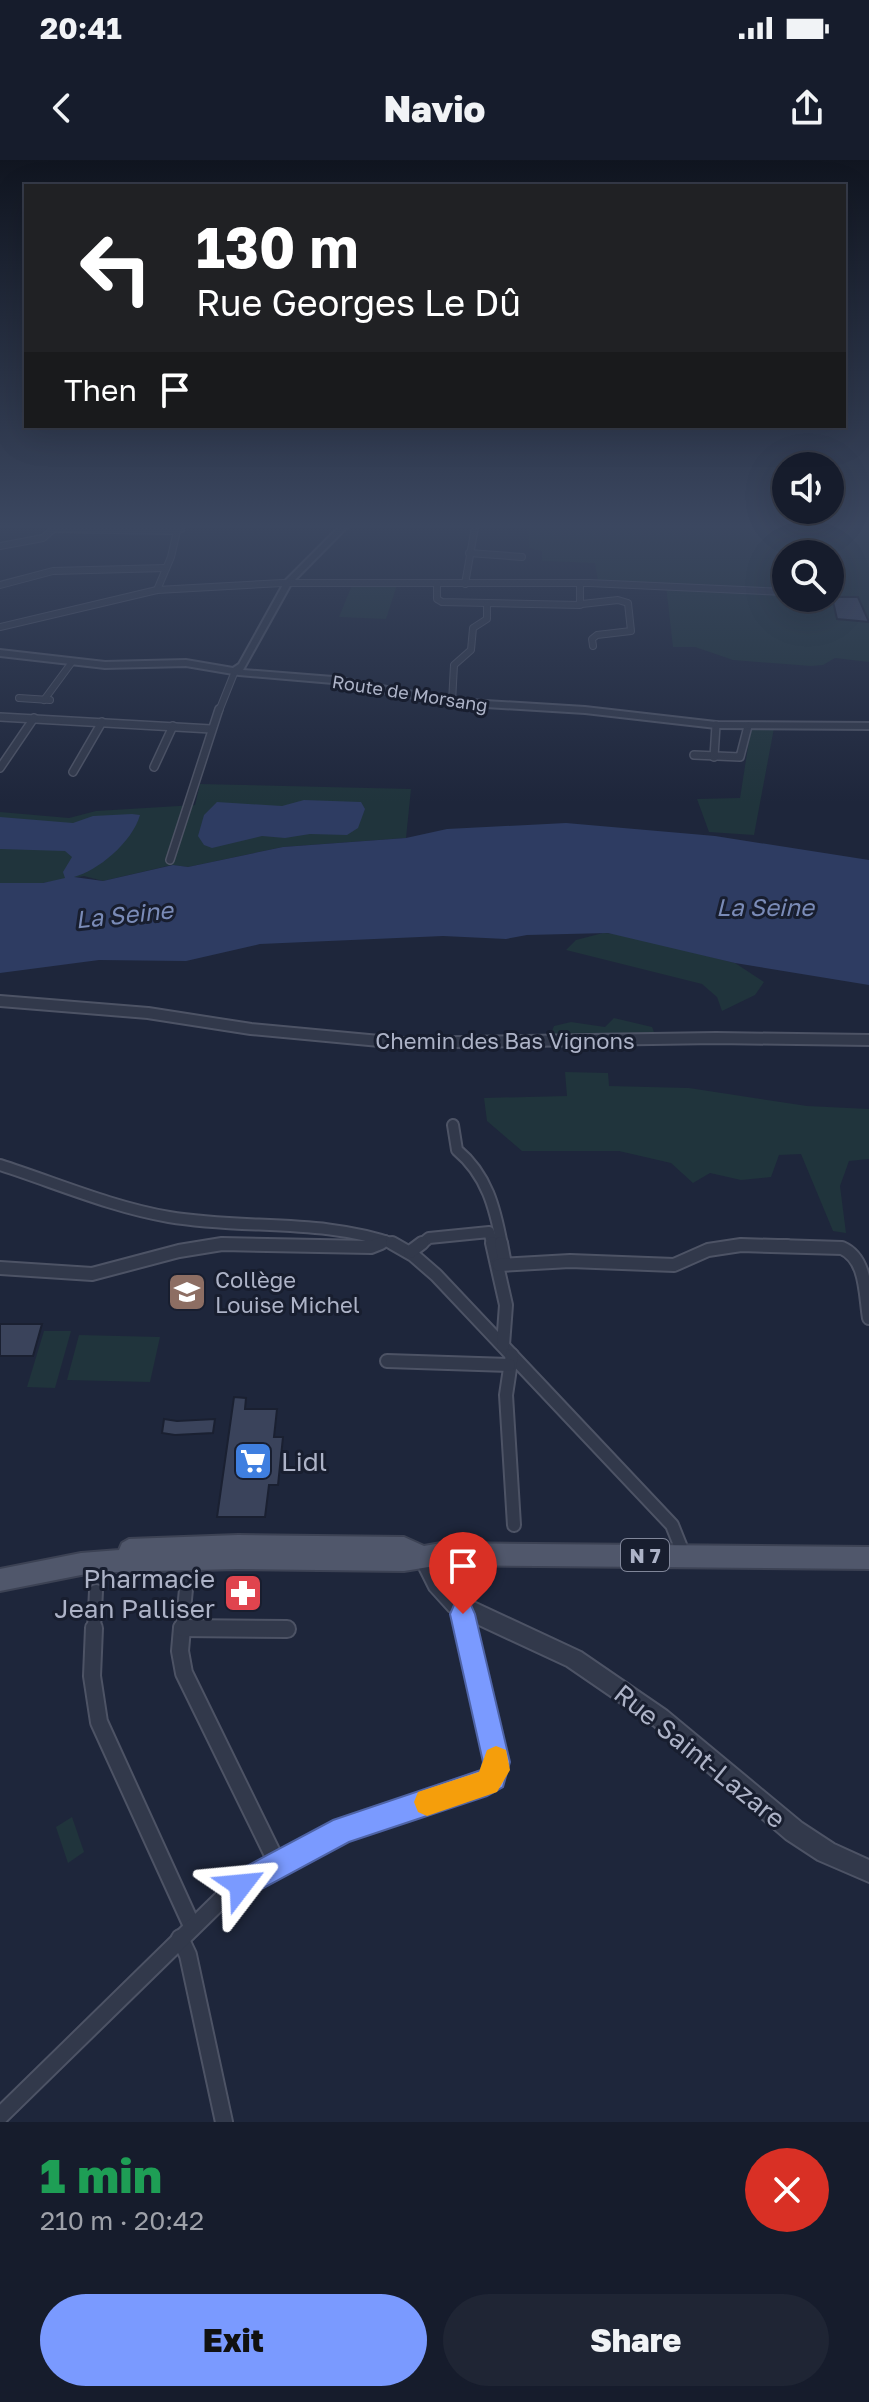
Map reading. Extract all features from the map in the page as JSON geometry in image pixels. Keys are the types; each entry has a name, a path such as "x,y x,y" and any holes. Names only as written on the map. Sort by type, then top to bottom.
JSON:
{"main road":[{"name":"N 7","path":"0,1567 20,1568 98,1552 186,1547 404,1548 422,1556"},
{"name":"N 7","path":"0,1580 62,1567 116,1561 237,1558 404,1560 422,1556 869,1558"}],"street":[{"path":"0,627 35,619"},
{"path":"170,860 211,729 235,671 242,666 268,619"},
{"path":"452,702 454,665 471,650 473,628 487,619"},
{"path":"593,646 592,639 597,635 631,631 630,619"},
{"name":"Route de Morsang","path":"0,653 72,662 186,663 333,680 452,702 596,711 716,725 869,726"},
{"path":"19,698 48,700 72,662"},
{"path":"0,717 211,729"},
{"path":"0,768 34,718"},
{"path":"73,772 102,722"},
{"path":"714,757 716,725"},
{"path":"154,767 173,726"},
{"path":"694,755 741,756 748,726"},
{"name":"Chemin des Bas Vignons","path":"0,1001 148,1013 251,1029 401,1043 716,1038 869,1040"},
{"path":"453,1125 457,1150 471,1160 494,1203 504,1259 498,1265"},
{"path":"0,1165 82,1195 168,1217 341,1230 385,1241 410,1252 436,1275 508,1355 672,1525 684,1556"},
{"path":"410,1252 429,1238 489,1232 498,1265 507,1334 506,1421 514,1525"},
{"path":"0,1268 92,1274 179,1251 222,1244 371,1247 385,1241"},
{"path":"498,1265 570,1261 674,1265 689,1262 706,1250 778,1246 842,1248 852,1252 858,1261 869,1318"},
{"path":"387,1361 508,1355"},
{"name":"Rue Saint-Lazare","path":"422,1556 437,1583 464,1608 574,1659 660,1718 794,1831 826,1852 869,1871"},
{"path":"187,1579 180,1651 184,1673 278,1865"},
{"path":"96,1591 92,1676 99,1722 186,1932 188,1955 224,2122"},
{"path":"0,2116 228,1893 343,1830 487,1782 493,1777 497,1762 464,1622 464,1608"},
{"path":"182,1628 287,1629"}],"shaded area":[{"path":"670,619 869,619 869,662 835,658 823,665 811,666 733,660 695,647 673,647"},
{"path":"751,728 774,728 754,835 709,832 697,799 740,798"},
{"path":"200,784 411,789 406,838 283,847 188,867 172,865 103,881 84,876 43,883 0,883 0,812 69,818 96,811 195,805"},
{"path":"603,933 621,934 735,963 764,982 755,995 722,1011 717,997 702,984 566,950 576,940"},
{"path":"614,1018 652,1027 656,1037 549,1039 554,1026 571,1022 605,1027"},
{"path":"565,1072 608,1073 609,1086 689,1088 807,1106 869,1109 869,1159 849,1161 840,1186 846,1233 833,1231 801,1154 779,1155 771,1177 741,1180 710,1173 693,1183 671,1163 619,1151 522,1151 487,1121 484,1098 567,1096"},
{"path":"44,1331 71,1331 55,1388 27,1387"},
{"path":"79,1335 160,1337 150,1382 67,1380"},
{"path":"72,1817 84,1852 68,1863 56,1827"}],"water":[{"path":"304,800 361,802 365,809 358,828 347,835 262,836 212,848 204,845 198,836 204,815 217,802 282,806"},
{"name":"La Seine","path":"140,815 122,845 93,869 74,877 103,881 173,865 188,867 283,847 406,838 447,829 566,823 715,836 869,860 869,985 735,963 608,933 527,935 506,939 443,936 260,944 186,961 99,960 0,973 0,883 43,883 65,878 63,872 72,857 65,851 0,849 0,817 73,823 93,816"}],"building":[{"path":"837,619 837,619 867,619 869,622"},
{"path":"0,1324 42,1324 33,1356 0,1356"},
{"name":"Lidl","path":"234,1397 246,1398 245,1409 277,1409 274,1437 283,1437 278,1485 269,1485 265,1517 217,1517"},
{"path":"164,1419 215,1419 213,1433 175,1435 162,1433"}],"slow traffic":[{"path":"427,1802 487,1782 496,1770 496,1760"}],"place":[{"name":"Collège Louise Michel","path":"187,1292"},
{"name":"Lidl","path":"253,1461"},
{"name":"Pharmacie Jean Palliser","path":"243,1593"}],"route":[{"path":"241,1885 343,1830 487,1782 493,1777 497,1762 463,1614"}]}
